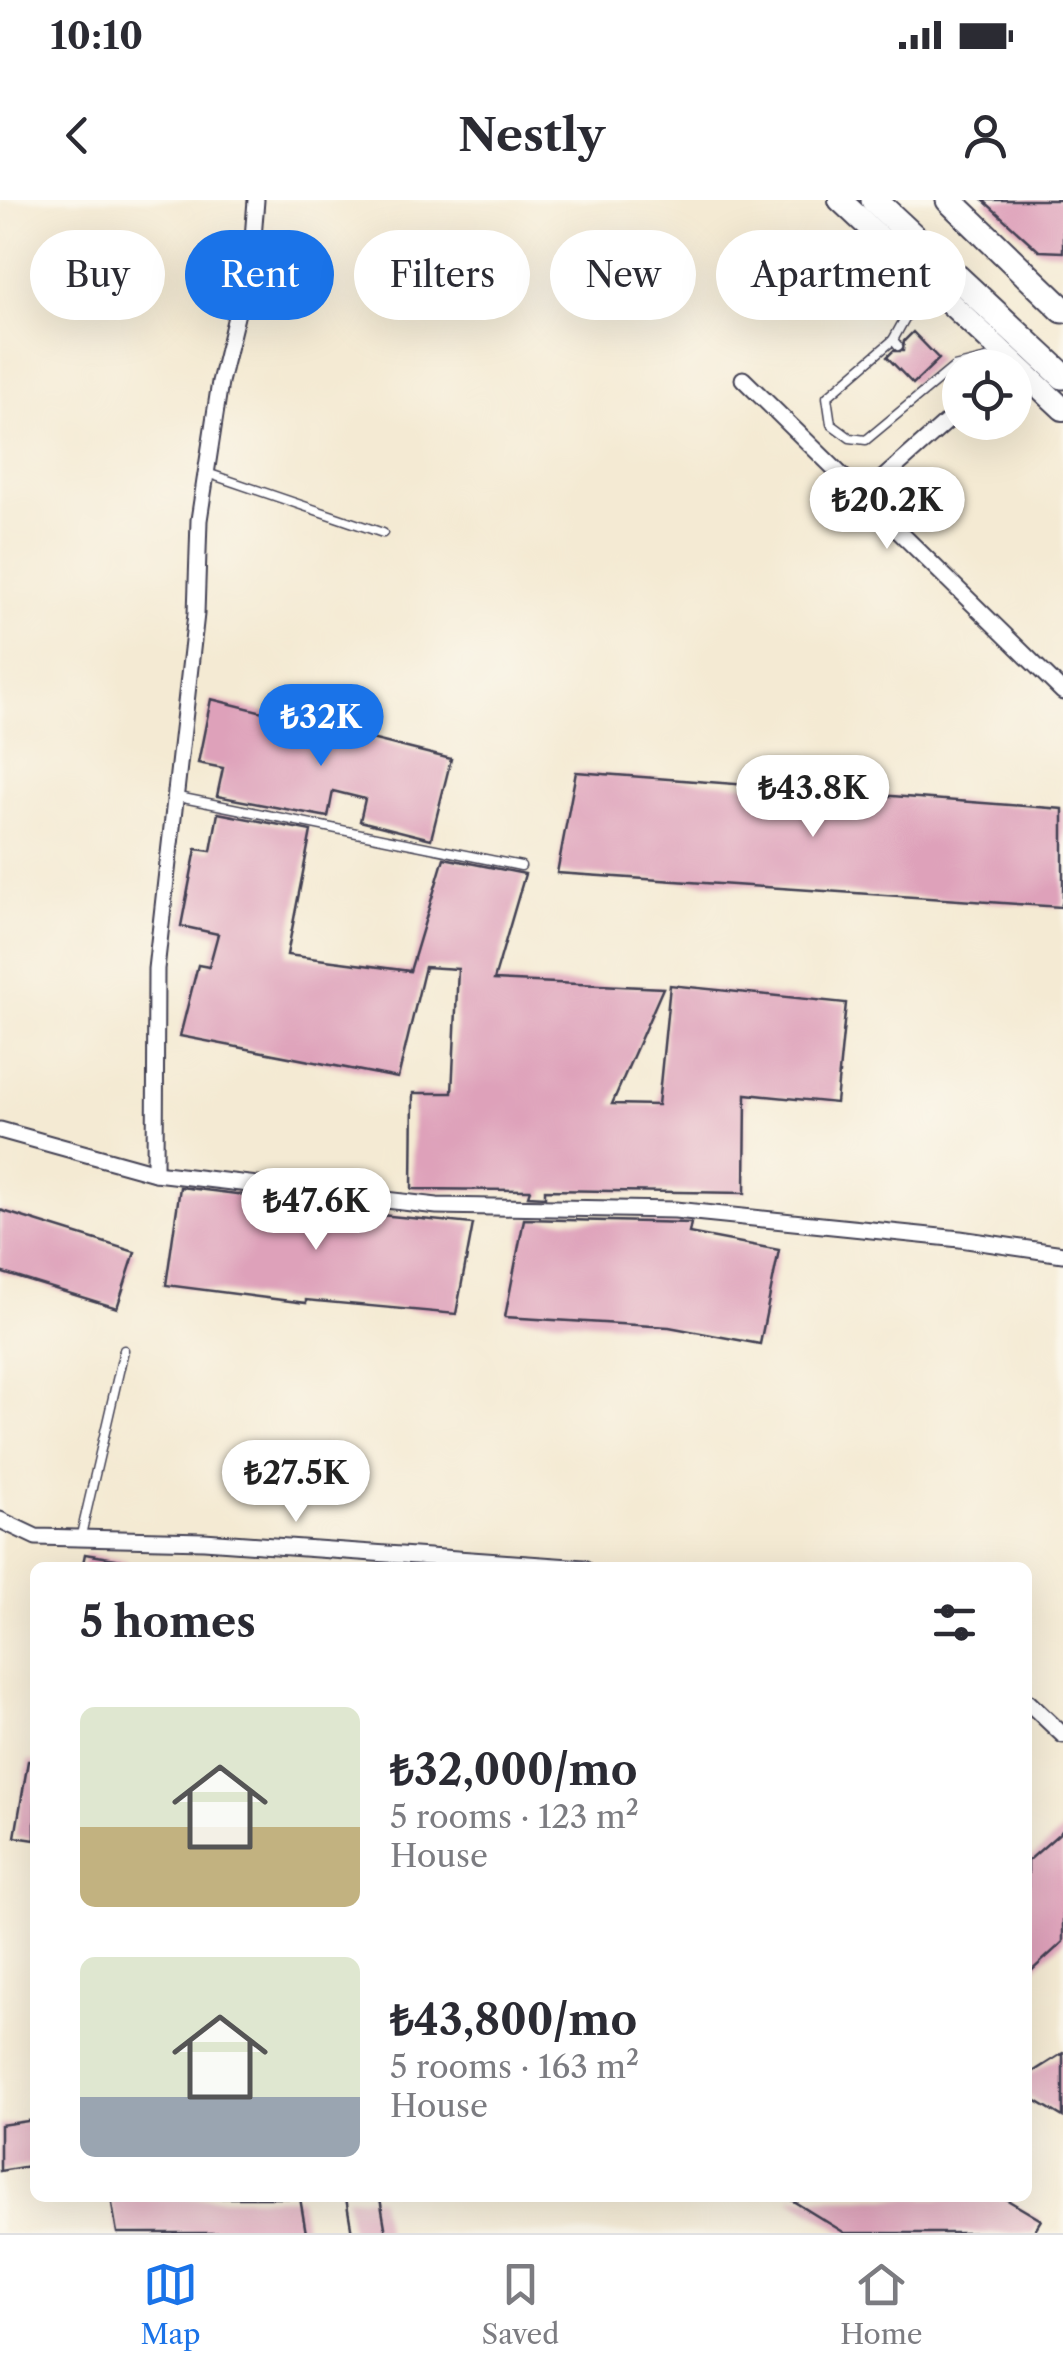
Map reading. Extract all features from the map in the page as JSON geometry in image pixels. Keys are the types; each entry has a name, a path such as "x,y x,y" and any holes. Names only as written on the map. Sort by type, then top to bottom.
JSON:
{"main road":[{"path":"950,200 1063,310"},
{"path":"882,207 1063,376"}],"street":[{"path":"155,1173 156,969 196,614 198,520 220,382 252,251 256,200"},
{"path":"840,200 873,230"},
{"path":"966,320 997,350"},
{"path":"743,379 1063,692"},
{"path":"1032,382 1063,409"},
{"path":"863,496 942,426"},
{"path":"0,1130 155,1173 437,1206 675,1210 960,1239 1063,1254"},
{"path":"0,1520 36,1537 204,1541 500,1562"},
{"path":"1032,1706 1063,1735"}],"lane":[{"path":"906,320 896,343 826,397 828,415 836,430 850,438 866,440 942,377"},
{"path":"924,374 933,384"},
{"path":"206,472 383,533"},
{"path":"173,796 521,866"},
{"path":"81,1536 124,1350"}],"building":[{"path":"983,200 1063,200 1063,252 1039,251"},
{"path":"913,332 939,359 913,384 887,357 893,351 903,351 904,341"},
{"path":"211,699 451,759 431,839 360,821 365,799 333,791 328,817 217,796 223,768 198,763"},
{"path":"576,772 1063,809 1063,901 1061,907 557,873"},
{"path":"218,813 311,831 287,955 410,971 444,858 525,874 494,980 663,988 612,1104 658,1105 670,985 846,1003 836,1103 746,1094 745,1193 545,1190 545,1197 528,1196 530,1190 412,1189 413,1093 452,1093 458,969 425,967 398,1078 180,1036 198,965 209,967 218,934 181,926 196,849 211,851"},
{"path":"180,1187 319,1204 319,1209 473,1224 456,1314 306,1303 166,1285"},
{"path":"0,1210 135,1252 117,1308 0,1272"},
{"path":"524,1219 691,1223 689,1233 779,1250 760,1344 669,1327 505,1317"},
{"path":"85,1554 127,1561 127,1562 83,1562"},
{"path":"28,1761 30,1761 30,1839 15,1837"},
{"path":"1063,1830 1063,1942 1032,1970 1032,1857"},
{"path":"1063,2053 1063,2117 1032,2098 1032,2072"},
{"path":"30,2121 30,2166 0,2171 0,2125"},
{"path":"112,2202 301,2202 306,2233 117,2233"},
{"path":"347,2202 381,2202 386,2233 352,2233"},
{"path":"795,2202 1011,2202 1041,2220 1033,2233 845,2233"}]}
